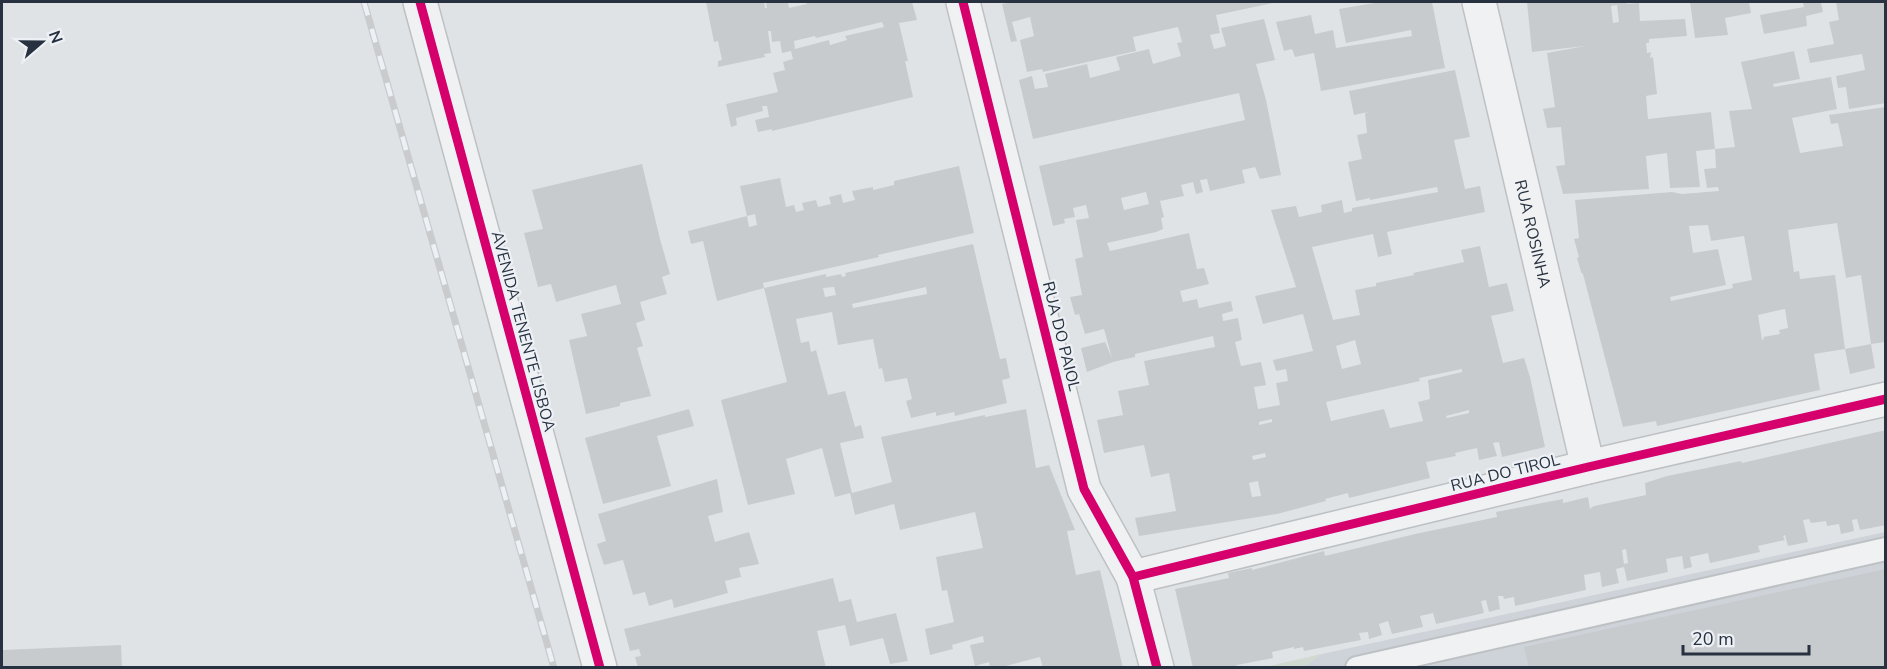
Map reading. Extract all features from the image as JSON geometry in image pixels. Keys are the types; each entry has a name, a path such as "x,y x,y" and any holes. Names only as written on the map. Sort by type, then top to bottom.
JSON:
{"street":[{"name":"RUA DO PAIOL","path":"963,2 1084,489 1133,577 1156,668"},
{"name":"RUA ROSINHA","path":"1479,2 1588,467"},
{"name":"AVENIDA TENENTE LISBOA","path":"430,3 600,668"},
{"name":"RUA DO TIROL","path":"1133,577 1588,467 1886,399"}],"lane":[{"path":"1357,668 1886,549"}],"shaded area":[{"path":"1885,532 1885,667 1267,668 1322,654"},
{"path":"1322,654 1304,667 1267,667 1273,665"}],"building":[{"path":"706,2 764,2 767,8 766,2 788,2 789,8 807,4 806,2 912,2 917,20 899,23 913,97 772,131 772,129 758,132 755,120 769,117 767,106 762,106 763,111 736,118 737,125 731,127 726,104 778,92 773,73 785,70 783,62 793,59 791,51 782,53 780,41 772,42 771,31 768,31 771,53 764,54 765,57 718,67 718,61 722,60 718,41 714,42","holes":["882,22 884,27 845,36 847,40 830,45 829,40 795,49 794,41"]},
{"path":"1011,2 1278,2 1216,15 1220,33 1210,35 1214,49 1226,46 1221,28 1264,19 1275,60 1256,64 1266,100 1281,175 1260,179 1255,167 1242,170 1245,183 1210,191 1207,179 1200,180 1203,192 1196,194 1193,182 1181,185 1184,196 1160,201 1164,217 1161,218 1163,229 1107,243 1110,251 1189,233 1197,269 1204,268 1209,284 1180,291 1183,302 1197,299 1199,308 1231,301 1233,311 1222,314 1223,321 1238,318 1242,340 1235,342 1241,366 1261,362 1266,385 1254,387 1258,409 1280,405 1276,383 1288,381 1286,369 1276,371 1273,360 1313,351 1303,314 1263,324 1255,296 1296,287 1271,210 1296,206 1299,217 1322,212 1321,205 1342,200 1344,213 1352,211 1352,208 1438,192 1437,187 1356,201 1348,162 1362,159 1357,135 1367,133 1365,113 1368,112 1354,115 1349,91 1455,70 1470,137 1454,140 1465,189 1480,186 1485,212 1387,232 1392,254 1378,257 1373,234 1312,247 1333,320 1360,315 1355,290 1414,275 1413,273 1464,262 1461,250 1480,246 1489,287 1507,283 1514,311 1491,316 1503,363 1524,358 1545,447 1502,457 1499,442 1493,443 1497,456 1479,460 1477,448 1455,453 1456,456 1426,462 1430,478 1349,498 1348,493 1277,514 1139,536 1135,518 1176,511 1169,473 1151,477 1144,445 1104,453 1097,420 1123,415 1118,391 1149,385 1144,361 1215,347 1213,336 1135,354 1135,357 1087,372 1081,348 1105,342 1112,358 1104,329 1085,334 1079,314 1075,315 1070,297 1082,295 1075,259 1083,257 1076,220 1089,218 1086,205 1073,208 1075,217 1064,219 1065,223 1053,226 1039,166 1245,120 1239,93 1033,139 1019,80 1032,76 1035,89 1048,87 1045,74 1087,64 1090,78 1120,70 1116,57 1149,49 1153,64 1181,56 1177,43 1182,42 1178,27 1133,37 1136,51 1043,72 1042,69 1027,72 1020,40 1034,36 1030,17 1012,22 1017,41 1011,42 1002,4","holes":["1146,192 1149,204 1124,210 1121,198","1355,340 1361,364 1342,369 1336,346","1462,369 1462,372 1428,380 1430,399 1418,402 1423,421 1390,428 1384,409 1331,421 1326,402 1420,381 1419,378","1469,410 1469,413 1447,418 1446,416","1272,419 1272,422 1259,425 1259,422","1265,453 1266,457 1253,460 1252,456","1258,481 1261,496 1252,497 1249,483"]},
{"path":"1380,2 1432,2 1445,68 1321,91 1314,53 1295,57 1292,49 1284,51 1276,22 1311,15 1315,34 1333,30 1336,48 1412,36 1411,30 1346,43 1339,9"},
{"path":"1527,2 1639,3 1640,21 1685,19 1687,36 1649,39 1649,43 1646,43 1647,53 1651,52 1650,58 1653,57 1657,94 1646,96 1648,119 1711,112 1715,149 1696,151 1700,187 1670,188 1667,153 1646,156 1649,189 1563,194 1556,166 1565,165 1561,127 1547,128 1543,109 1555,107 1547,53 1585,46 1532,52","holes":["1617,5 1619,22 1613,23 1611,6"]},
{"path":"1690,2 1749,2 1751,13 1725,18 1728,35 1695,38"},
{"path":"1821,2 1823,12 1806,16 1807,26 1764,34 1760,15 1804,7 1803,3"},
{"path":"1836,2 1886,2 1886,103 1849,109 1846,87 1838,88 1836,76 1865,70 1862,54 1810,63 1807,49 1834,44 1829,22 1839,20"},
{"path":"1794,51 1800,79 1773,84 1774,87 1831,77 1837,109 1792,118 1800,153 1843,146 1838,123 1831,124 1829,115 1886,107 1886,342 1871,344 1861,275 1846,278 1837,223 1788,230 1794,272 1799,271 1800,279 1835,275 1845,349 1814,354 1820,390 1657,426 1656,421 1623,427 1577,258 1579,257 1574,239 1579,238 1575,200 1672,192 1682,194 1719,191 1718,187 1707,188 1704,169 1716,168 1715,149 1735,147 1729,111 1752,109 1741,62","holes":["1708,225 1711,241 1744,236 1752,280 1732,284 1733,288 1671,301 1670,297 1726,285 1718,249 1693,253 1689,226","1785,309 1788,328 1779,330 1780,334 1763,337 1762,340 1758,315"]},
{"path":"642,164 670,274 662,277 667,294 640,302 645,320 636,323 643,346 637,348 651,396 586,414 569,340 587,336 581,314 621,304 616,285 556,302 551,284 538,287 524,233 543,229 532,190"},
{"path":"959,166 974,233 763,283 764,288 717,301 703,241 691,244 688,231 747,216 740,186 780,178 786,207 794,205 796,212 804,210 802,203 816,200 818,207 831,204 829,197 841,194 843,203 855,200 852,191 873,187 873,190 894,185 894,181","holes":["755,214 757,225 749,227 747,216"]},
{"path":"973,244 1000,359 1006,358 1010,378 1002,380 1007,403 955,416 954,412 936,416 936,412 911,418 906,401 912,399 907,378 885,382 882,368 879,369 873,339 838,345 832,312 796,319 801,343 809,341 811,352 816,350 828,395 845,391 855,427 861,425 864,438 840,443 852,493 892,482 881,437 985,415 985,417 1026,409 1036,468 1049,465 1075,530 1067,531 1076,575 1100,570 1123,668 1043,668 1040,657 998,668 990,668 989,662 975,666 970,645 984,642 983,636 952,645 953,649 930,655 925,629 954,622 947,590 942,591 936,557 983,548 975,512 900,530 894,504 855,515 850,493 835,497 822,448 786,459 795,494 748,505 721,400 787,382 764,288 826,274 826,277 841,274 842,277 846,276 845,273","holes":["834,287 836,295 825,297 823,288","926,287 927,294 853,308 852,304"]},
{"path":"1871,344 1875,368 1850,374 1845,349"},
{"path":"689,409 694,426 657,436 671,486 603,504 585,438"},
{"path":"1886,430 1886,525 1860,530 1857,519 1852,520 1854,531 1841,534 1839,524 1827,526 1826,521 1811,523 1809,519 1803,520 1808,542 1788,546 1785,535 1783,536 1785,540 1758,546 1760,552 1710,563 1708,553 1690,557 1692,567 1684,569 1682,556 1666,559 1668,572 1627,581 1624,567 1616,569 1619,583 1602,587 1600,572 1584,575 1586,590 1515,606 1514,597 1504,599 1503,596 1498,596 1500,609 1489,612 1486,600 1481,601 1484,613 1436,624 1433,613 1420,616 1423,627 1392,634 1388,621 1379,624 1382,635 1369,639 1368,632 1359,633 1361,640 1304,651 1303,647 1294,649 1294,647 1272,652 1273,658 1237,665 1234,668 1193,668 1175,589 1229,578 1228,573 1252,568 1252,570 1324,551 1325,556 1497,517 1496,512 1542,503 1563,499 1563,503 1588,497 1590,509 1594,506 1646,495 1645,483 1667,476 1741,461 1742,463","holes":["1626,549 1628,563 1624,564 1622,550"]},
{"path":"717,479 723,512 708,516 715,542 749,532 759,564 739,568 741,577 725,581 728,593 674,608 672,599 649,606 645,592 633,595 623,560 604,565 597,544 606,541 598,514"},
{"path":"1886,569 1886,668 1529,668 1524,647"},
{"path":"833,578 839,602 851,599 857,622 896,613 908,661 890,664 883,638 850,646 845,625 817,631 826,668 638,668 635,657 641,656 639,649 630,651 624,629"},
{"path":"121,645 122,668 2,668 2,650"}],"railway":[{"path":"364,2 554,668"}],"cycle path":[{"path":"420,2 600,668"},
{"path":"963,2 1084,489 1133,577 1157,668"},
{"path":"1133,577 1588,467 1886,399"}]}
